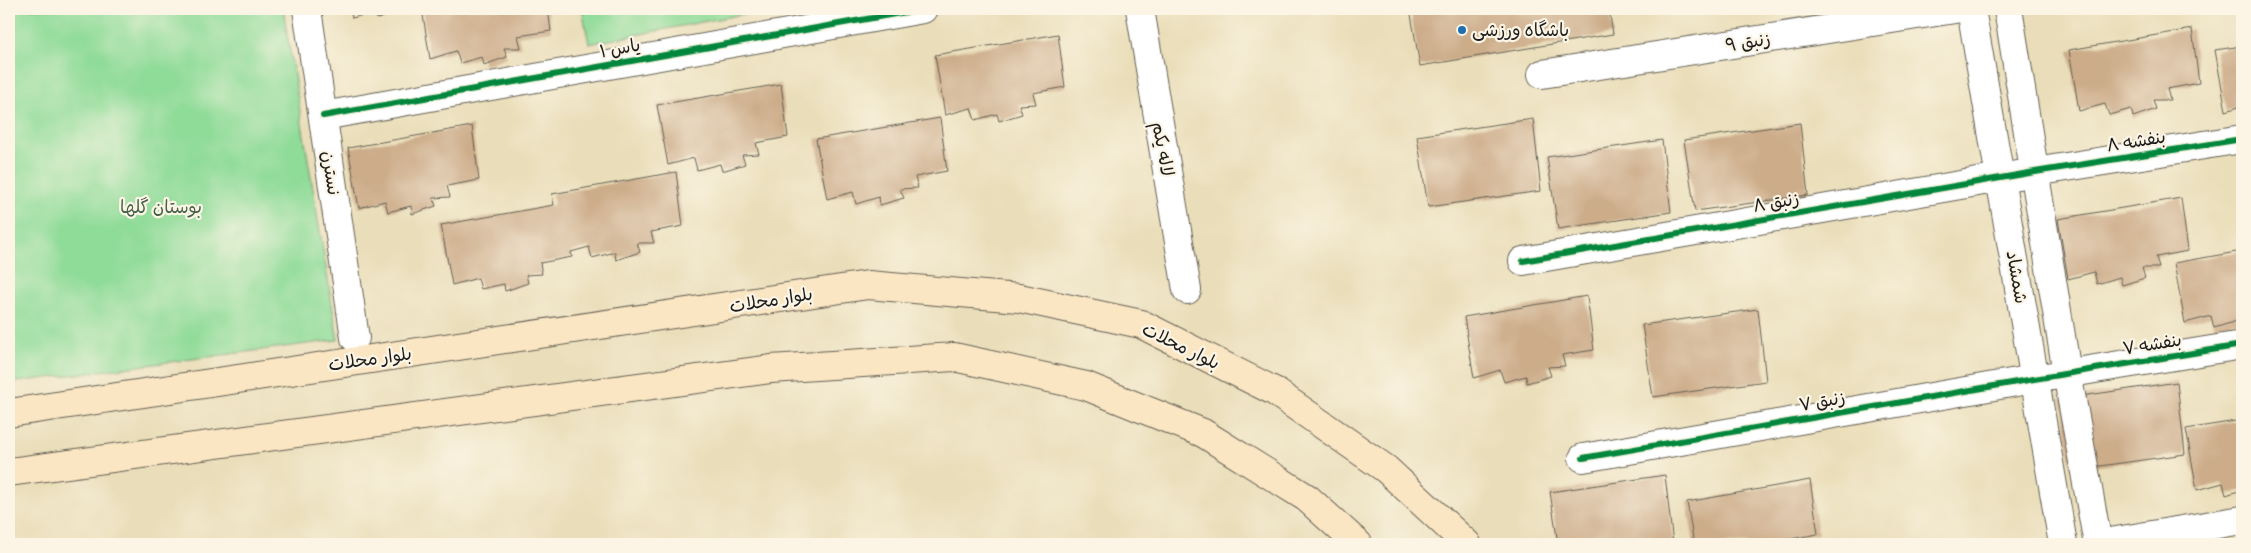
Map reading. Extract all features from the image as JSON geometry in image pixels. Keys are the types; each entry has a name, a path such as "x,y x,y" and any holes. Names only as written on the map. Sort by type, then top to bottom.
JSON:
{"main road":[{"name":"بلوار محلات","path":"9,413 868,285 1019,298 1140,324 1274,391 1386,469 1467,544"},
{"path":"9,472 771,369 954,357 1086,386 1203,433 1307,498 1358,544"}],"street":[{"name":"نسترن","path":"307,9 354,338"},
{"name":"یاس ۱","path":"323,116 923,9"},
{"name":"لاله یکم","path":"1140,9 1187,290"},
{"name":"زنبق ۹","path":"1542,74 1954,9"},
{"name":"شمشاد","path":"1970,9 2063,544"},
{"name":"شمشاد","path":"2008,9 2067,373 2098,544"},
{"name":"بنفشه ۸","path":"2034,172 2242,139"},
{"name":"زنبق ۸","path":"1523,261 2034,172"},
{"name":"بنفشه ۷","path":"2067,373 2242,345"},
{"name":"زنبق ۷","path":"1583,458 2067,373"},
{"path":"2098,544 2242,520"}],"green space":[{"name":"بوستان گلها","path":"9,9 283,9 338,340 9,383"},
{"path":"582,9 769,9 589,44"}],"building":[{"path":"322,9 338,9 323,13"},
{"path":"350,9 399,9 400,12 377,19 375,12 352,18"},
{"path":"422,9 548,9 551,31 518,36 521,48 504,48 507,57 484,65 482,57 460,63 456,51 430,59"},
{"path":"1410,9 1609,9 1613,34 1420,66"},
{"path":"2192,29 2199,83 2167,89 2170,100 2153,100 2156,109 2133,117 2131,109 2109,115 2105,104 2079,111 2069,50"},
{"path":"1058,34 1065,87 1033,93 1036,104 1019,105 1022,114 999,121 997,114 975,120 971,108 945,115 935,55"},
{"path":"2242,46 2242,106 2226,111 2215,50"},
{"path":"781,84 788,137 756,143 759,154 742,155 745,164 722,171 720,164 697,170 694,158 668,165 657,105"},
{"path":"940,118 947,171 915,177 918,188 900,189 904,198 880,205 879,197 856,204 853,192 827,199 816,139"},
{"path":"1533,119 1541,191 1428,207 1417,136"},
{"path":"1800,123 1808,195 1695,211 1684,140"},
{"path":"472,126 479,180 447,186 450,197 433,198 436,206 412,214 411,206 388,212 385,201 359,208 348,148"},
{"path":"1662,140 1671,212 1558,229 1547,157"},
{"path":"676,172 683,226 651,232 654,243 637,243 640,252 616,260 615,252 592,258 589,247 571,252 572,257 540,263 542,274 526,275 528,283 505,291 504,284 481,289 478,278 452,285 441,225 554,205 552,194"},
{"path":"2181,198 2188,251 2156,257 2159,268 2142,268 2145,278 2122,285 2120,277 2097,284 2094,272 2068,279 2058,219"},
{"path":"2242,251 2242,328 2238,329 2237,321 2214,328 2211,316 2185,323 2174,263"},
{"path":"1587,296 1594,350 1562,355 1565,366 1548,367 1551,376 1527,383 1526,376 1504,382 1500,370 1474,378 1464,317"},
{"path":"1758,309 1766,381 1653,397 1642,325"},
{"path":"2177,382 2185,454 2072,470 2061,399"},
{"path":"2242,420 2242,490 2226,495 2223,483 2197,490 2186,429"},
{"path":"1665,475 1673,544 1558,544 1550,492"},
{"path":"1810,480 1818,534 1785,540 1787,544 1694,544 1687,502"}],"cycle path":[{"path":"323,116 923,9"},
{"path":"1523,261 2035,172 2242,139"},
{"path":"1583,458 2034,379 2242,345"}],"place":[{"name":"باشگاه ورزشی","path":"1462,30"}]}
